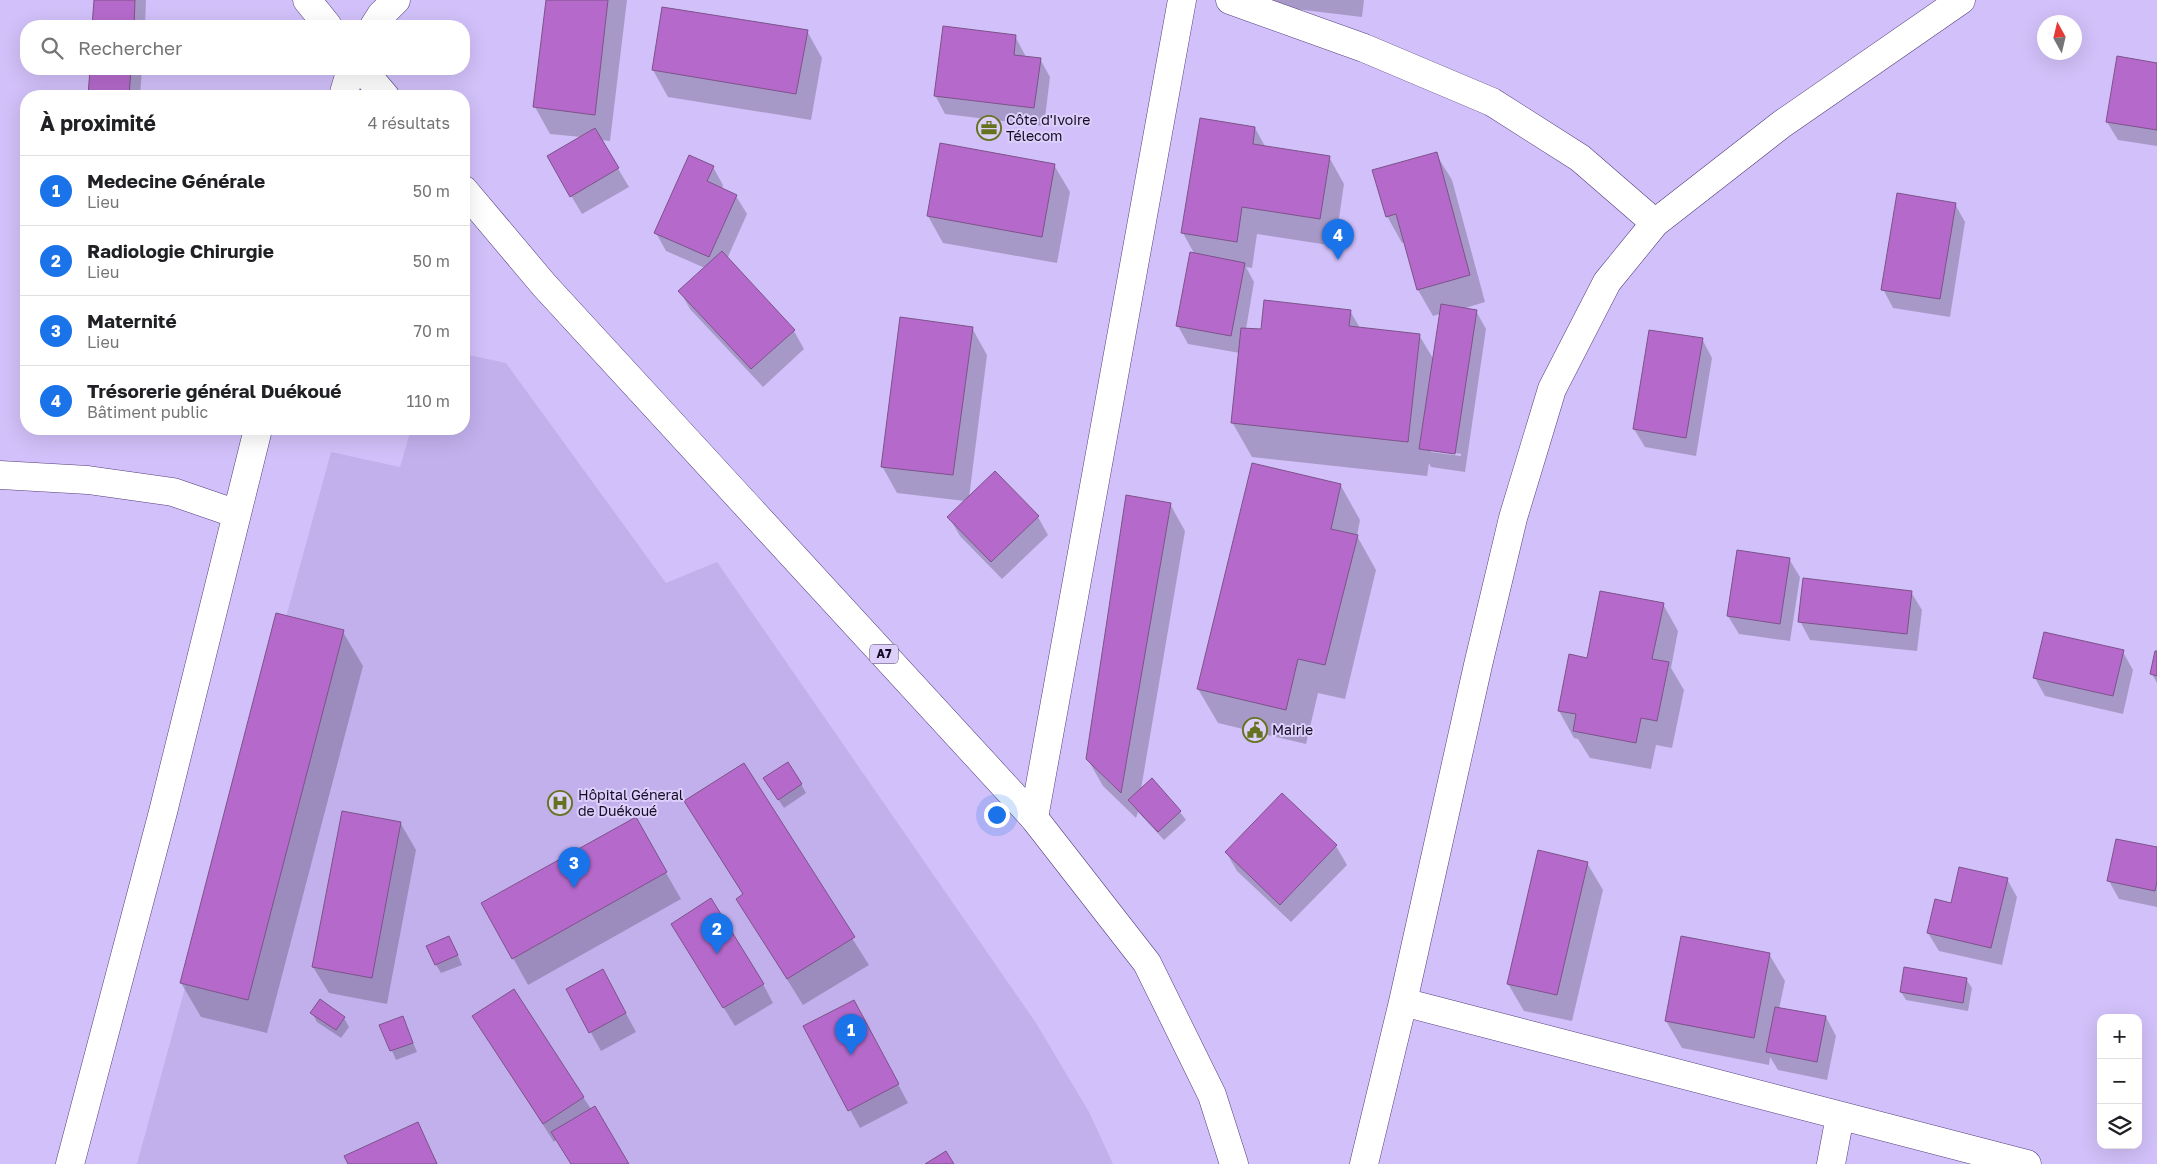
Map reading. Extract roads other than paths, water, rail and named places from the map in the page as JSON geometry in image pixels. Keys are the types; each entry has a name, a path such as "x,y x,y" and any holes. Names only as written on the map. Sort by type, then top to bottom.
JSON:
{"main road":[{"path":"307,0 323,20"},
{"path":"378,20 396,0"},
{"path":"1034,818 1182,0"},
{"path":"1230,0 1364,48 1492,102 1580,158 1655,223"},
{"path":"1364,1164 1403,1002 1478,665 1511,527 1552,389 1607,282 1655,223 1782,124 1961,0"},
{"path":"345,90 349,75"},
{"path":"367,75 380,90"},
{"name":"A7","path":"470,197 544,285 1034,818 1147,963 1212,1096 1234,1164"},
{"path":"70,1164 166,802 257,435"},
{"path":"0,475 88,480 173,492 238,514"},
{"path":"1403,1002 2027,1164"},
{"path":"1831,1164 1840,1116"}],"place":[{"name":"Côte d'Ivoire Télecom","path":"989,128"},
{"name":"Trésorerie général Duékoué","path":"1338,260"},
{"name":"Mairie","path":"1255,730"},
{"name":"Hôpital Géneral de Duékoué","path":"560,803"},
{"name":"Maternité","path":"574,888"},
{"name":"Radiologie Chirurgie","path":"717,954"},
{"name":"Medecine Générale","path":"851,1055"}]}
